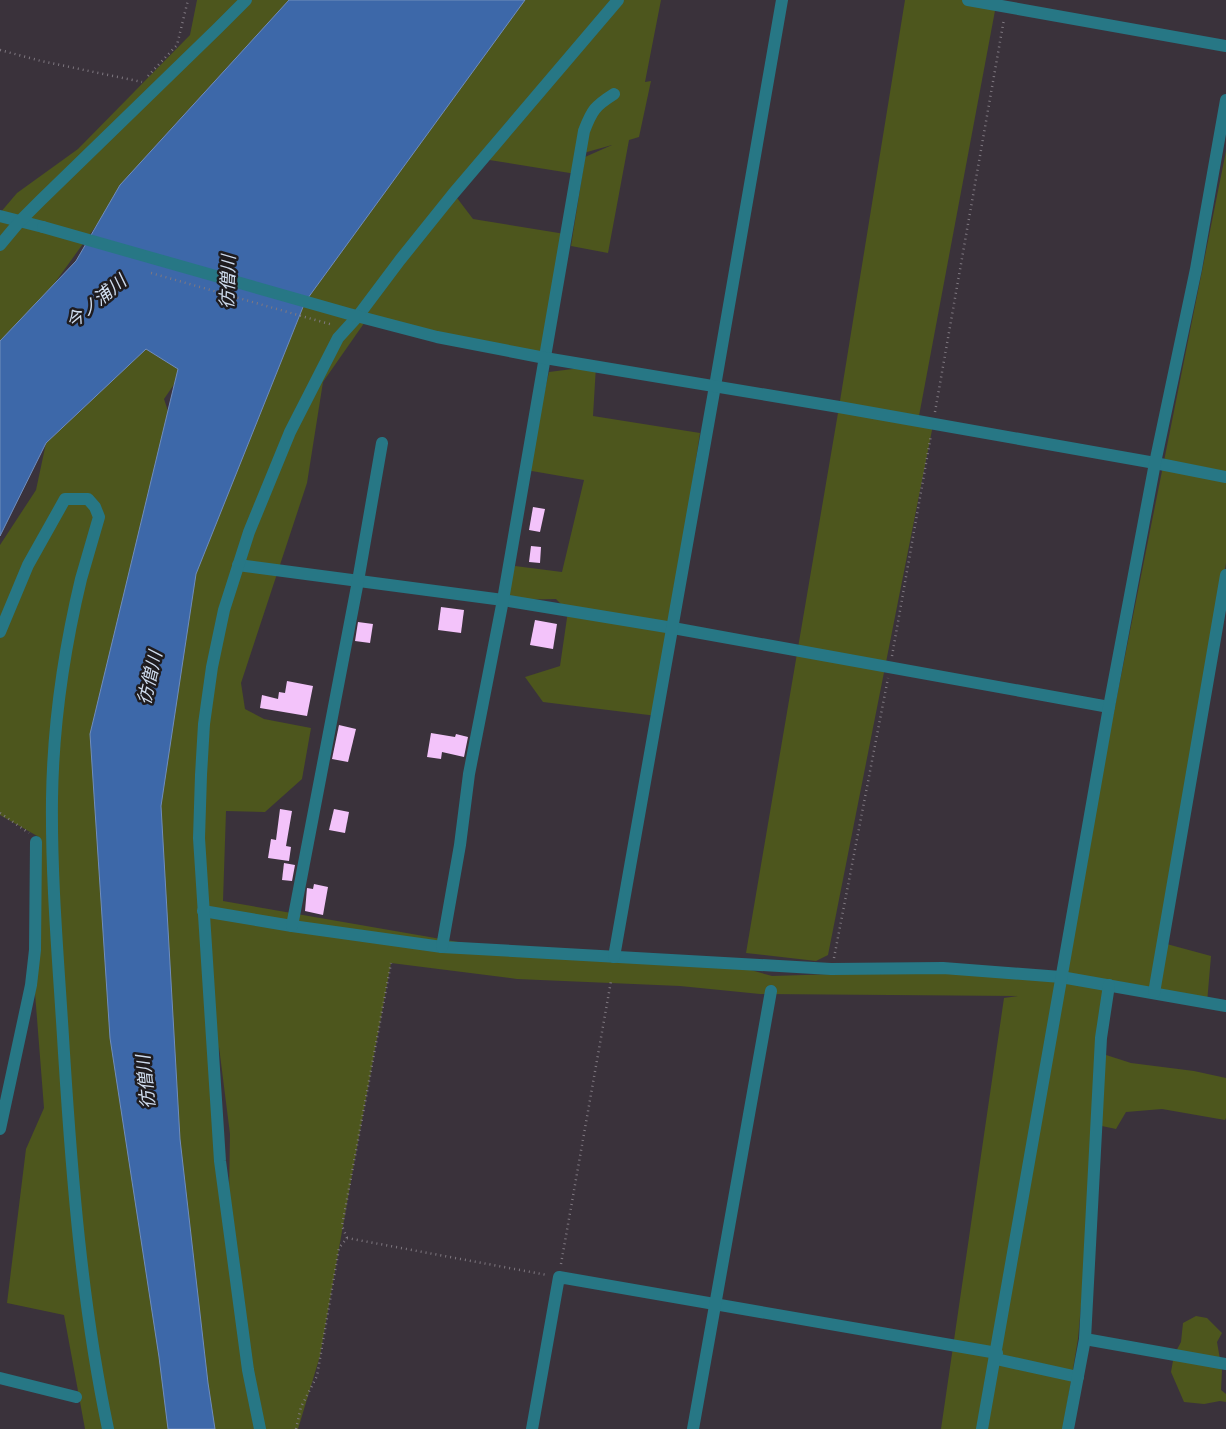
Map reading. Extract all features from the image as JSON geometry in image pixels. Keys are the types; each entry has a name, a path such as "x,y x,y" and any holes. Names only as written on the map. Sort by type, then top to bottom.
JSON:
{"street":[{"path":"0,245 20,221 246,0"},
{"path":"260,1429 248,1370 220,1161 199,838 204,724 212,668 224,610 249,532 290,432 338,338 346,329 353,315 453,194 618,0"},
{"path":"614,957 782,0"},
{"path":"968,0 1226,46"},
{"path":"442,947 460,845 469,774 503,600 584,131 591,113 598,103 614,94"},
{"path":"982,1429 1109,706 1155,463 1196,269 1226,100"},
{"path":"0,216 438,337 545,358 839,407 1226,477"},
{"path":"292,926 358,581 382,443"},
{"path":"0,632 28,565 65,499 88,499 95,507 98,517 81,580 66,651 57,727 52,797 53,860 73,1184 82,1272 97,1377 108,1429"},
{"path":"238,565 503,600 673,628 1109,706"},
{"path":"1154,993 1226,575"},
{"path":"0,1129 31,986 35,950 36,842"},
{"path":"204,911 292,926 442,947 831,969 943,968 1061,976 1226,1006"},
{"path":"1068,1429 1085,1339 1101,1038 1109,985"},
{"path":"693,1429 771,991"},
{"path":"532,1429 559,1278 996,1356 1078,1377"},
{"path":"1085,1339 1226,1364"},
{"path":"0,1378 76,1397"}],"path":[{"path":"0,50 142,83 177,45 188,0"},
{"path":"831,969 890,667 1006,7"},
{"path":"145,271 346,329"},
{"path":"0,813 30,834 36,842"},
{"path":"347,1238 342,1226 391,963"},
{"path":"347,1238 559,1278 611,980"},
{"path":"296,1429 301,1407 317,1376 339,1248 347,1238"}],"green space":[{"path":"197,0 289,0 147,155 54,284 0,341 0,213 17,193 78,149 190,35"},
{"path":"515,0 661,0 645,82 651,81 639,137 629,140 608,253 571,246 585,157 612,145 580,154 576,174 483,159 454,194 473,219 565,234 545,358 367,319 323,382 307,483 241,683 245,709 264,719 311,728 302,779 265,812 226,811 223,901 516,952 730,964 772,976 964,970 1061,976 1226,151 1226,563 1163,943 1211,956 1207,1003 1109,985 1103,1054 1131,1063 1194,1071 1226,1078 1226,1118 1225,1120 1162,1109 1126,1112 1116,1129 1097,1125 1078,1339 1063,1429 941,1429 1004,998 1018,996 760,994 680,986 517,979 391,963 320,1356 298,1429 85,1429 64,1315 7,1303 26,1149 44,1108 35,993 39,837 0,815 0,545 36,490 46,443 146,349 178,369 175,383 164,399 168,411 240,463 305,302","holes":["219,1047 230,1134 229,1194 216,1096"]},
{"path":"905,0 997,0 919,416 933,425 828,955 816,961 746,953 839,407"},
{"path":"596,366 593,416 700,433 657,716 543,702 525,677 560,666 568,611 556,599 503,600 515,566 562,572 584,480 526,470 549,372"},
{"path":"1196,1316 1207,1318 1222,1333 1217,1342 1222,1371 1221,1390 1226,1394 1226,1402 1220,1401 1204,1404 1184,1402 1171,1372 1174,1355 1181,1342 1183,1323"}],"water":[{"path":"289,0 525,0 305,302 196,574 161,806 180,1139 215,1429 168,1429 159,1357 110,1038 90,734 178,369 146,349 46,443 0,536 0,341 76,261 120,185"}],"building":[{"path":"533,507 545,509 540,532 529,530"},
{"path":"531,546 541,547 540,563 529,562"},
{"path":"441,607 464,610 461,633 438,630"},
{"path":"535,620 557,624 553,649 530,645"},
{"path":"358,622 373,624 370,643 355,641"},
{"path":"287,681 313,686 307,716 260,708 262,695 278,699 279,692 285,693"},
{"path":"339,725 356,729 348,762 332,759"},
{"path":"431,733 455,737 456,734 468,737 464,757 442,752 441,759 427,757"},
{"path":"280,809 292,811 286,846 291,847 289,861 268,858 271,839 276,840"},
{"path":"334,809 349,812 345,833 329,830"},
{"path":"284,863 295,865 292,881 282,880"},
{"path":"314,884 328,887 323,915 305,911 307,888 313,889"}],"water label":[{"name":"彷僧川","path":"228,282"},
{"name":"今ノ浦川","path":"96,302"},
{"name":"彷僧川","path":"150,678"},
{"name":"彷僧川","path":"146,1082"}]}
